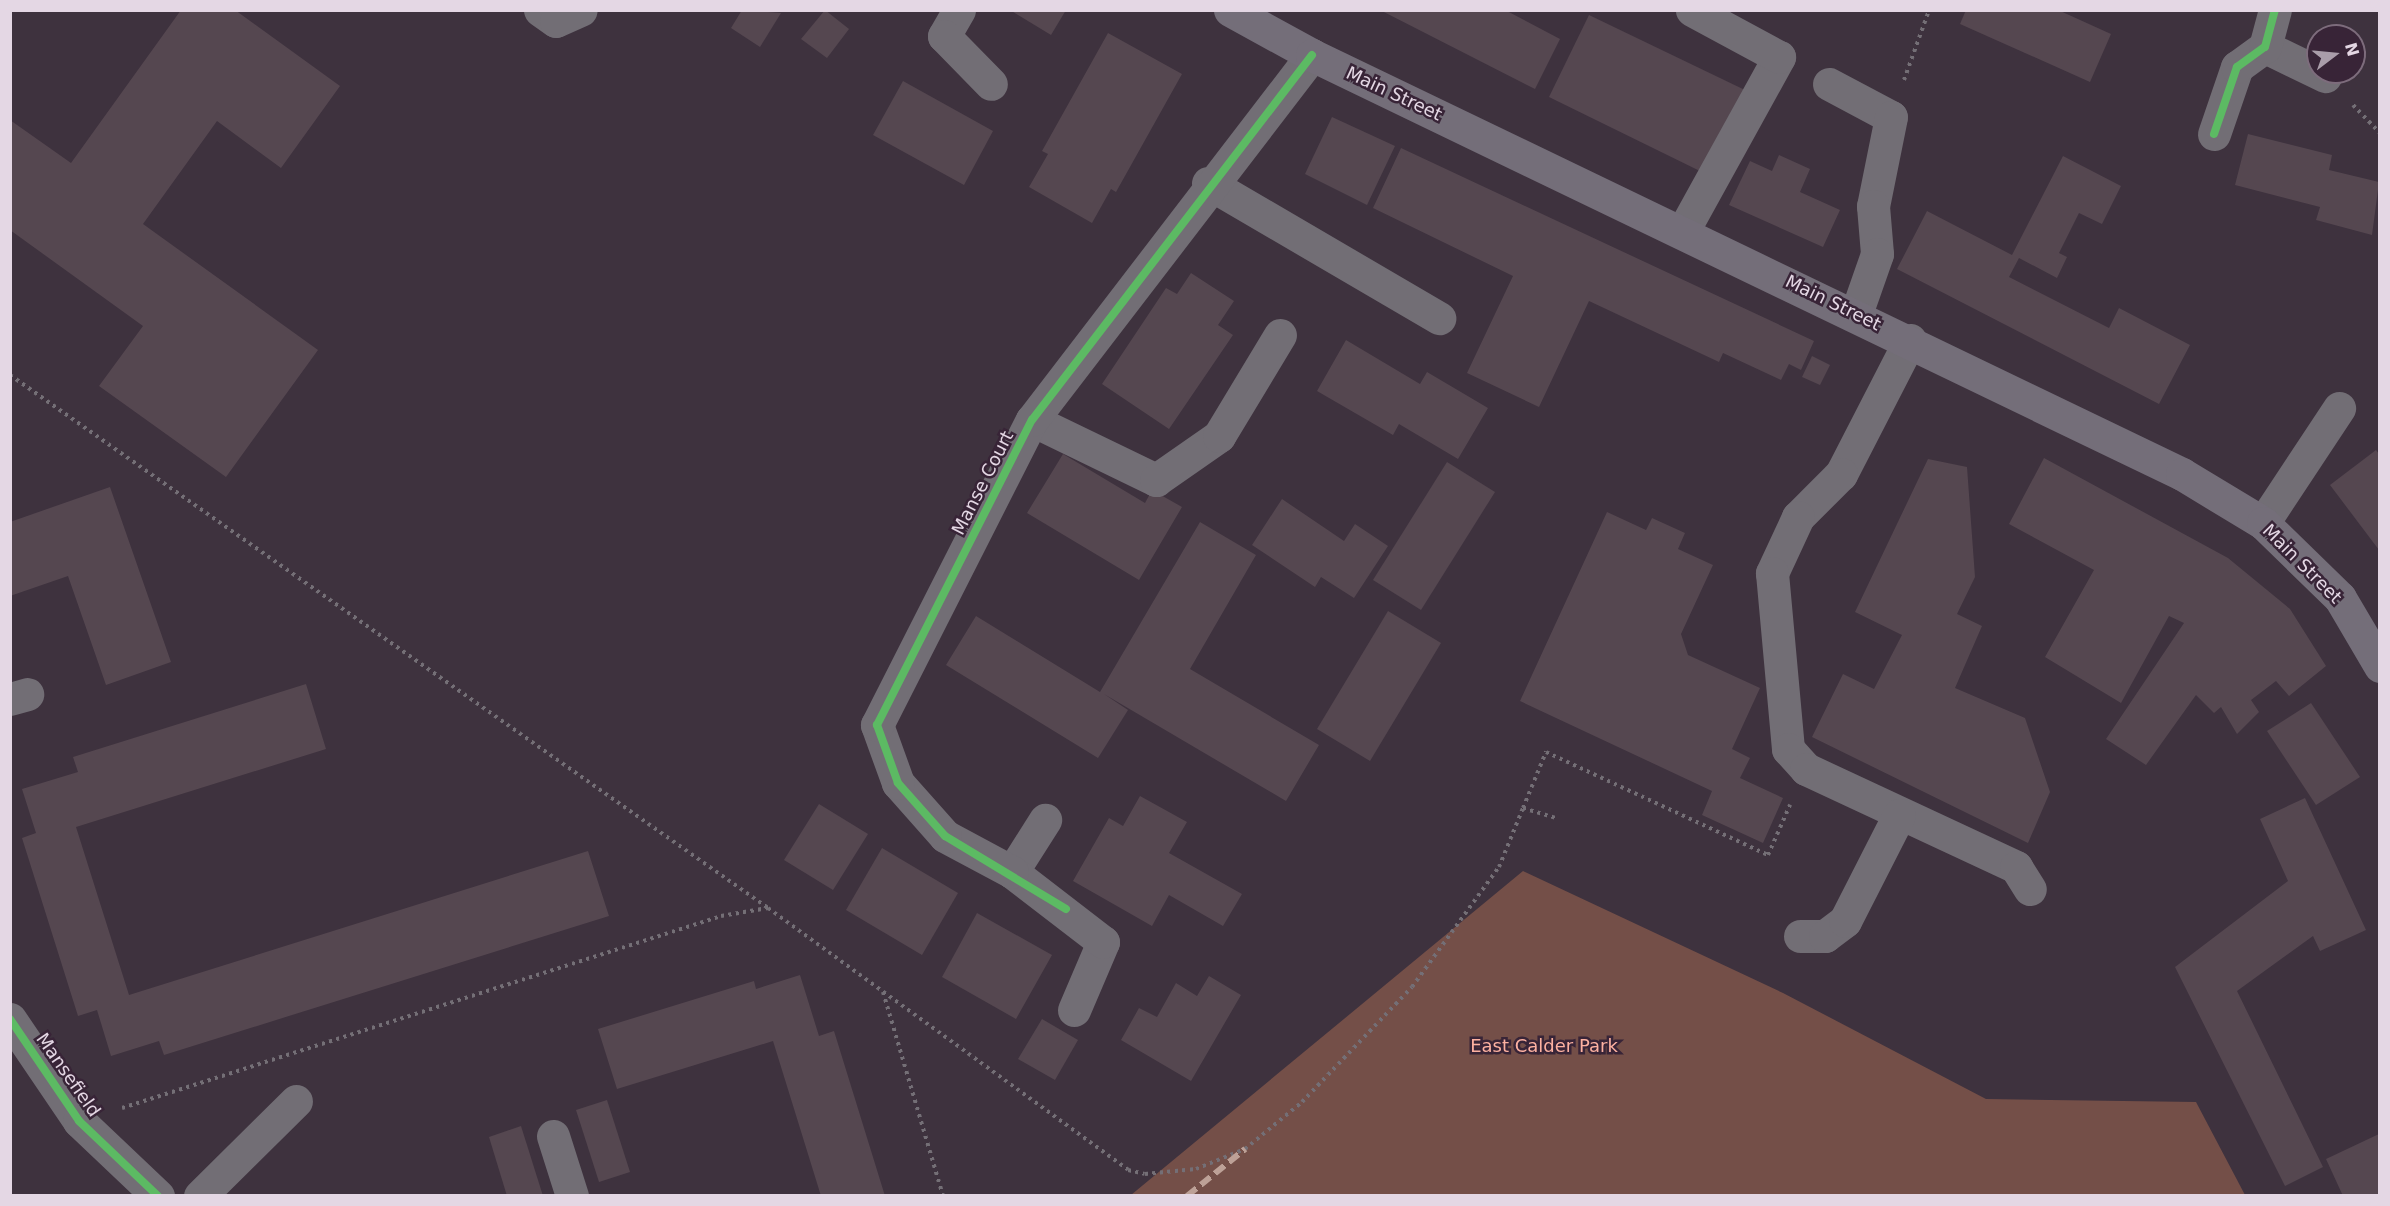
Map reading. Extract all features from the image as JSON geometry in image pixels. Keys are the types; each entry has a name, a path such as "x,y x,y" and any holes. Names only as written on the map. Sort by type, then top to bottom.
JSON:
{"main road":[{"name":"Main Street","path":"1230,10 1312,55 1910,340 2182,474 2263,523 2340,598 2379,666"}],"street":[{"path":"540,10 556,21 581,10"},
{"path":"959,10 944,36 991,84"},
{"path":"1683,231 1779,57 1692,10"},
{"path":"2214,134 2238,67 2265,47 2275,10"},
{"path":"2265,47 2306,67"},
{"name":"Manse Court","path":"1074,1010 1103,942 1066,909 1012,872 945,836 898,783 876,725 1032,420 1209,183 1312,55"},
{"path":"1829,84 1891,117 1873,206 1877,254 1856,314"},
{"path":"1209,183 1439,318"},
{"name":"Manse Court","path":"1032,420 1156,480 1219,435 1280,335"},
{"path":"1910,340 1841,474 1798,517 1772,573 1788,749 1806,769 2016,867 2030,889"},
{"path":"2263,523 2339,408"},
{"path":"1800,936 1825,936 1845,921 1899,814"},
{"path":"1012,872 1045,820"},
{"name":"Mansefield","path":"10,1018 79,1122 158,1196"},
{"path":"200,1196 296,1101"},
{"path":"553,1136 572,1196"}],"path":[{"path":"1891,117 1929,10"},
{"path":"10,375 768,908 1128,1170 1145,1174 1196,1169 1245,1149 1286,1116 1412,987 1498,867 1546,752 1768,855 1806,769"},
{"path":"1523,808 1555,818"},
{"path":"79,1122 721,916 768,908"},
{"path":"882,990 943,1196"}],"green space":[{"name":"East Calder Park","path":"1523,871 1783,993 1986,1099 2196,1102 2245,1195 1131,1195"}],"building":[{"path":"181,10 235,10 340,86 281,168 217,121 143,224 318,350 226,477 99,386 143,326 10,230 10,120 71,163"},
{"path":"742,10 781,13 760,47 731,28"},
{"path":"825,10 849,29 827,58 801,39"},
{"path":"1010,10 1066,10 1051,35"},
{"path":"1380,10 1505,10 1560,39 1535,89"},
{"path":"1966,10 2058,10 2111,34 2090,82 1960,24"},
{"path":"1589,15 1747,91 1706,174 1549,97"},
{"path":"1108,33 1182,74 1116,192 1111,189 1092,223 1029,187 1048,154 1042,151"},
{"path":"903,81 993,131 964,185 873,135"},
{"path":"1332,117 1395,146 1367,205 1305,174"},
{"path":"2248,134 2332,155 2329,170 2379,182 2372,235 2316,220 2320,207 2235,185"},
{"path":"1401,148 1814,341 1801,370 1789,364 1781,380 1723,353 1719,362 1589,301 1539,407 1467,373 1513,276 1373,208"},
{"path":"1779,155 1810,169 1800,192 1840,210 1823,247 1729,205 1750,161 1772,171"},
{"path":"2063,156 2121,186 2102,224 2079,213 2059,253 2067,257 2057,278 2019,258 2009,277 2109,328 2119,308 2190,345 2159,404 1897,269 1927,211 2012,255"},
{"path":"1191,273 1234,301 1218,325 1233,335 1169,429 1102,384 1166,288 1177,294"},
{"path":"1346,340 1420,384 1427,372 1488,408 1458,459 1399,424 1393,435 1317,391"},
{"path":"1812,356 1830,365 1820,385 1802,377"},
{"path":"2376,450 2379,454 2379,550 2330,485"},
{"path":"1063,454 1145,503 1152,490 1182,507 1139,580 1027,513"},
{"path":"2044,458 2228,558 2290,609 2326,666 2289,696 2276,681 2251,700 2259,712 2237,734 2221,707 2214,713 2196,695 2146,765 2106,739 2184,623 2169,616 2121,703 2045,657 2094,570 2009,524"},
{"path":"1928,459 1967,467 1975,577 1957,614 1982,626 1955,688 2025,718 2050,792 2028,843 1812,737 1843,674 1874,689 1902,635 1855,612"},
{"path":"1447,462 1495,492 1421,610 1373,580"},
{"path":"110,487 171,662 106,685 68,576 10,596 10,522"},
{"path":"1282,499 1344,541 1355,524 1388,546 1354,598 1321,577 1315,587 1252,545"},
{"path":"1607,512 1646,530 1652,518 1685,533 1678,549 1713,565 1681,634 1688,655 1760,688 1732,749 1750,758 1740,778 1783,798 1763,843 1702,815 1712,791 1520,701"},
{"path":"1200,522 1256,555 1190,669 1319,745 1286,801 1104,694 1128,710 1098,758 946,665 976,616 1100,692"},
{"path":"1388,611 1441,643 1370,761 1317,729"},
{"path":"306,684 326,749 76,827 129,995 588,851 609,916 164,1055 159,1041 111,1056 97,1010 78,1016 22,838 36,833 22,789 78,772 73,757"},
{"path":"2311,703 2360,777 2316,805 2267,731"},
{"path":"1140,796 1187,822 1169,853 1242,894 1223,926 1169,895 1152,926 1073,881 1109,818 1123,826"},
{"path":"2305,798 2366,930 2320,951 2313,936 2237,991 2323,1167 2285,1186 2175,967 2288,881 2260,819"},
{"path":"819,804 868,834 833,890 784,860"},
{"path":"882,848 958,893 922,955 846,910"},
{"path":"977,913 1052,955 1016,1019 942,977"},
{"path":"800,975 819,1036 834,1031 885,1196 821,1196 773,1041 617,1089 598,1029 754,981 756,989"},
{"path":"1209,976 1241,995 1191,1081 1121,1040 1139,1008 1157,1017 1176,983 1197,996"},
{"path":"1042,1019 1078,1040 1055,1080 1018,1059"},
{"path":"607,1100 630,1172 599,1182 576,1110"},
{"path":"521,1126 543,1196 507,1196 489,1137"},
{"path":"2379,1134 2379,1196 2343,1196 2326,1159"}],"marked path":[{"path":"1187,1196 1245,1149"}],"cycle path":[{"path":"2214,134 2237,67 2265,47 2275,10"},
{"path":"1066,909 945,836 898,783 877,725 1032,420 1312,55"},
{"path":"10,1019 79,1121 158,1196"}]}
